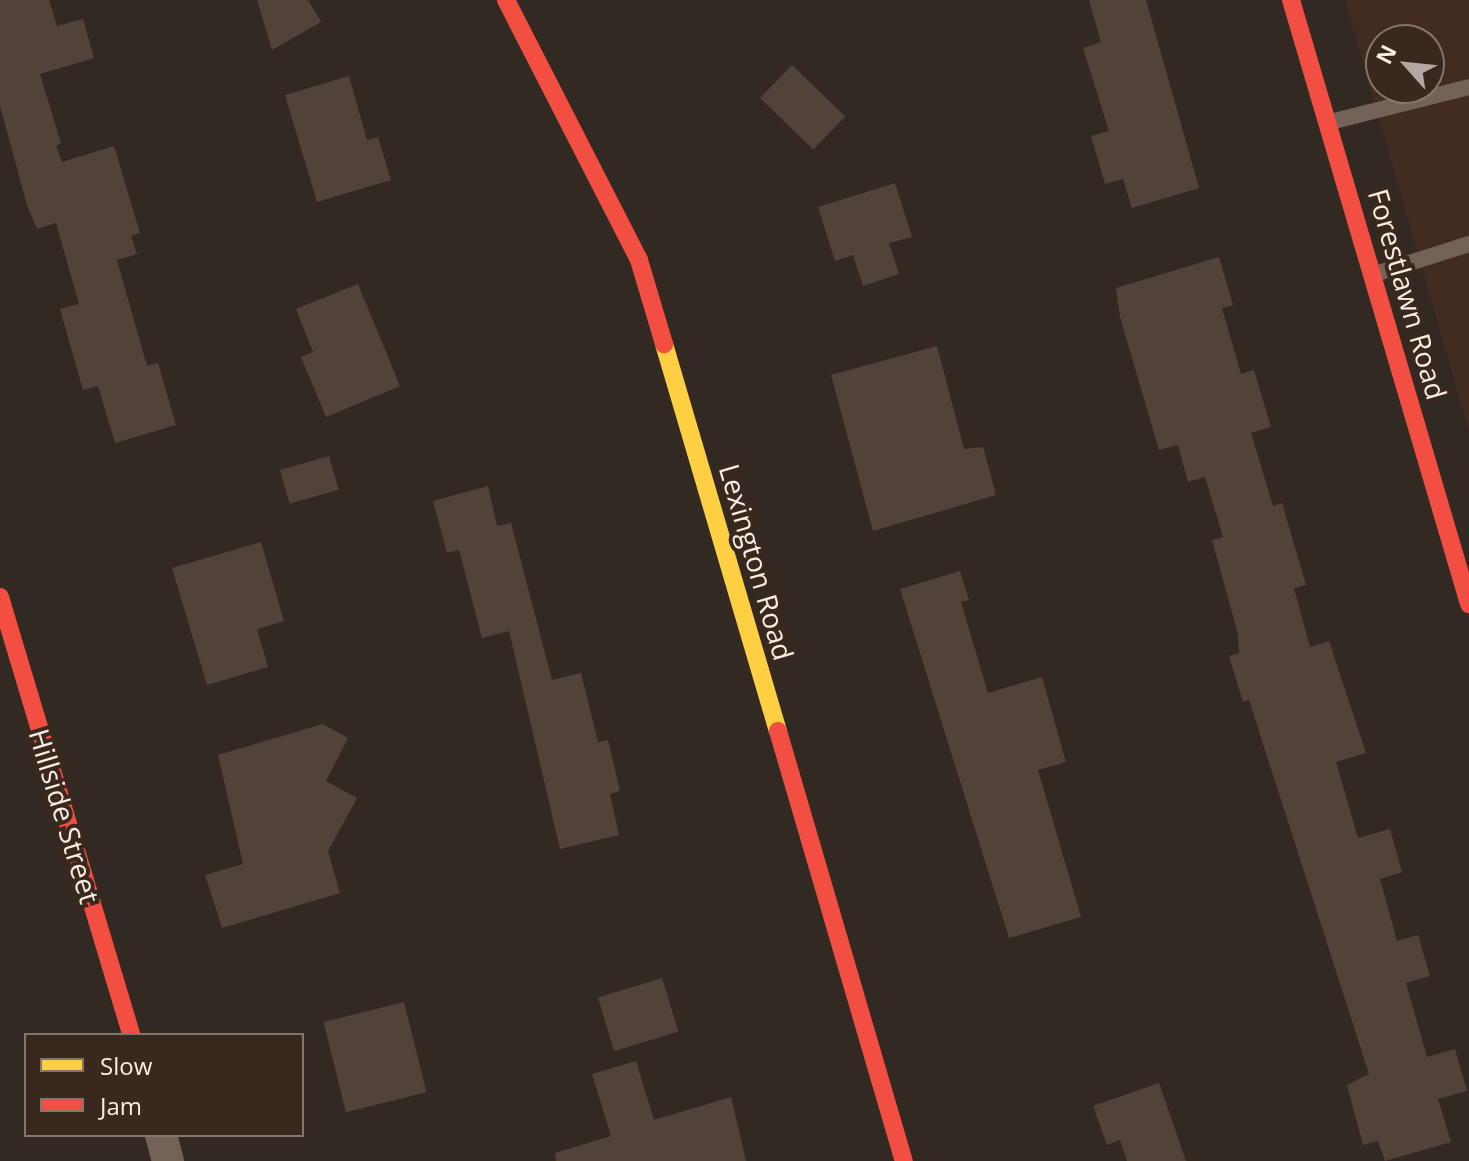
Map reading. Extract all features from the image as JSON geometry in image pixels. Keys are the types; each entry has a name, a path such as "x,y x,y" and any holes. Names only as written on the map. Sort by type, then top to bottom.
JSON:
{"street":[{"name":"Lexington Road","path":"506,0 639,260 904,1161"},
{"name":"Forestlawn Road","path":"1291,0 1469,604"},
{"name":"Hillside Street","path":"0,597 130,1033"},
{"path":"162,1137 168,1161"}],"lane":[{"path":"1329,122 1469,87"},
{"path":"1374,275 1469,244"}],"shaded area":[{"path":"1345,0 1469,0 1469,432 1375,104 1445,104 1445,24 1365,24 1365,70"}],"building":[{"path":"0,0 49,0 57,26 83,19 94,58 40,74 61,143 56,146 62,162 114,146 140,233 131,236 137,254 117,260 147,366 158,363 176,425 115,443 98,386 83,390 60,309 79,304 56,223 37,229 27,205 0,106"},
{"path":"257,0 308,0 321,22 272,50"},
{"path":"1089,0 1146,0 1199,188 1132,208 1123,179 1105,184 1091,136 1109,131 1083,48 1101,42"},
{"path":"792,65 845,116 813,149 760,98"},
{"path":"349,76 367,140 378,137 391,180 317,202 285,95"},
{"path":"895,183 912,237 889,243 899,274 863,286 853,255 835,261 818,207"},
{"path":"1219,257 1233,305 1222,308 1241,374 1254,370 1271,427 1251,433 1273,506 1282,503 1306,585 1294,588 1310,647 1329,641 1366,753 1336,762 1358,838 1390,829 1402,872 1380,879 1397,941 1418,935 1430,976 1406,983 1427,1057 1455,1049 1467,1091 1438,1099 1451,1142 1385,1161 1378,1141 1363,1145 1347,1085 1369,1074 1249,700 1243,702 1229,656 1239,653 1238,634 1212,540 1223,537 1205,477 1188,482 1178,445 1159,450 1120,317 1116,288"},
{"path":"358,284 400,386 326,417 301,357 313,352 296,309"},
{"path":"937,346 964,449 983,447 996,495 873,531 831,375"},
{"path":"329,456 339,490 290,504 280,470"},
{"path":"488,486 497,526 511,523 552,680 581,673 598,742 608,740 620,791 610,794 619,835 560,849 509,631 482,638 459,550 447,553 433,501"},
{"path":"261,542 284,621 257,629 268,667 207,685 172,568"},
{"path":"960,571 969,600 961,602 988,693 1042,677 1066,762 1038,770 1081,917 1009,938 900,589"},
{"path":"323,724 348,738 326,781 357,798 328,851 340,893 222,928 205,875 243,864 218,755"},
{"path":"662,978 678,1032 614,1051 598,998"},
{"path":"404,1002 426,1092 346,1112 323,1022"},
{"path":"636,1061 654,1120 731,1097 746,1161 556,1161 555,1153 611,1136 592,1074"},
{"path":"1159,1083 1186,1161 1127,1161 1120,1140 1107,1145 1093,1106"}],"traffic: slow":[{"path":"664,344 778,731"}],"traffic: jam":[{"path":"506,0 639,260 664,344"},
{"path":"1291,0 1469,604"},
{"path":"0,597 130,1033"},
{"path":"778,731 904,1161"}]}
